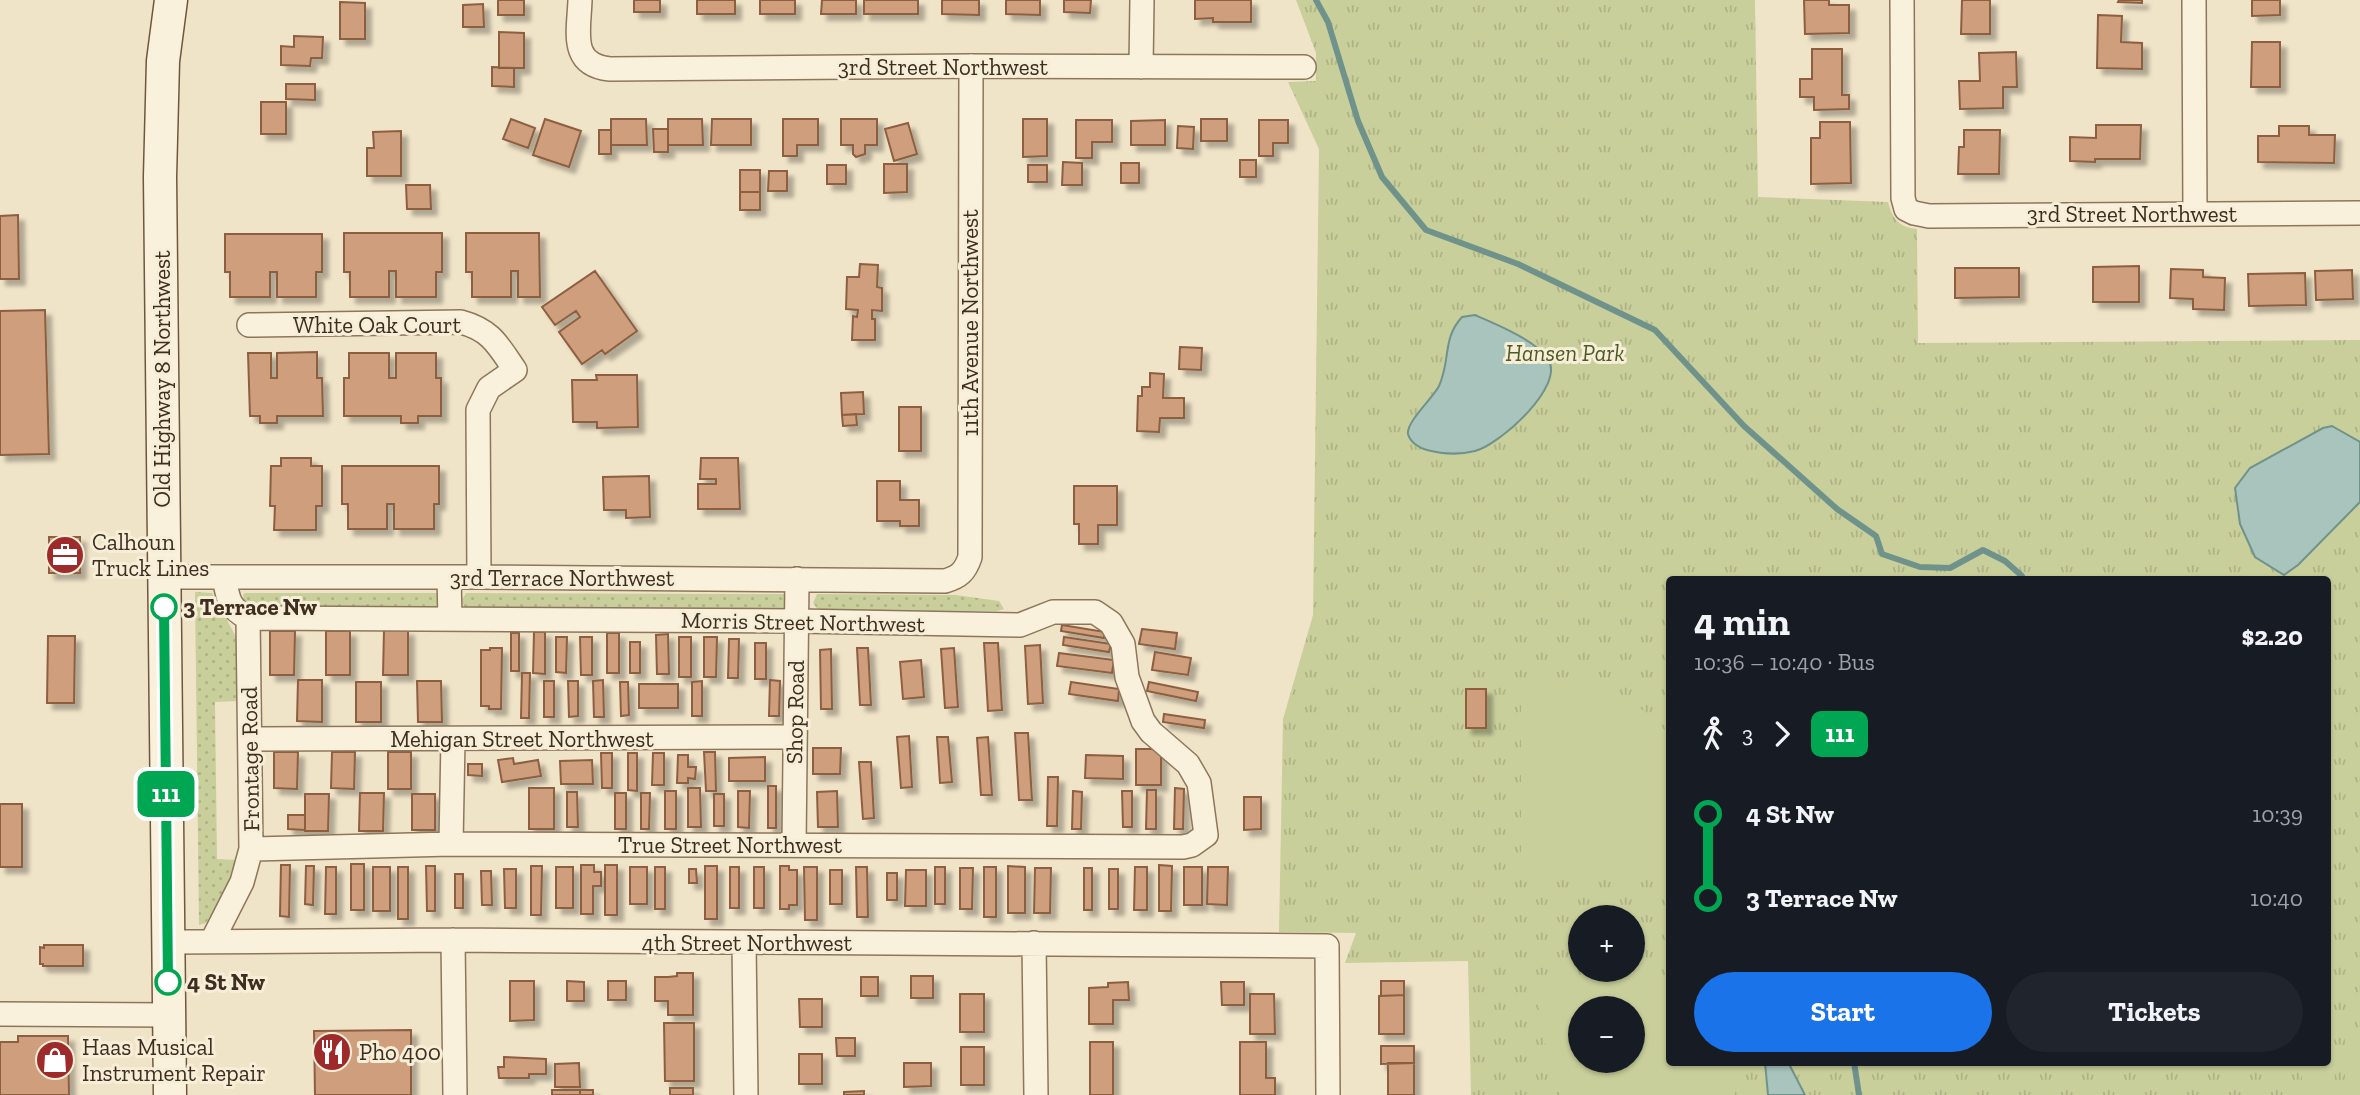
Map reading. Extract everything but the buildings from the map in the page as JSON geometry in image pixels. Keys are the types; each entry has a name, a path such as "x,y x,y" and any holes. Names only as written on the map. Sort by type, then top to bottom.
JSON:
{"street":[{"name":"Old Highway 8 Northwest","path":"170,1095 160,114 163,61 171,0"},
{"name":"3rd Street Northwest","path":"580,0 578,41 585,58 600,68 610,69 971,66 1304,68"},
{"path":"1141,68 1142,0"},
{"name":"3rd Street Northwest","path":"1902,0 1903,198 1906,209 1914,213 1929,216 2360,213"},
{"path":"2194,0 2195,214"},
{"name":"11th Avenue Northwest","path":"959,576 965,571 970,557 971,66"},
{"name":"White Oak Court","path":"249,325 461,322 478,327 488,335 515,370 489,388 478,410 479,577"},
{"name":"3rd Terrace Northwest","path":"164,578 479,577 945,581 959,576"},
{"path":"224,578 232,606 248,618"},
{"path":"449,578 450,619"},
{"name":"Shop Road","path":"794,845 797,579"},
{"name":"Morris Street Northwest","path":"248,618 1020,625 1053,611 1095,611 1111,623 1123,644 1127,677 1143,722 1151,733 1188,764 1199,783 1206,835"},
{"name":"Frontage Road","path":"212,941 242,882 251,849 248,618"},
{"name":"Mehigan Street Northwest","path":"251,739 794,737"},
{"path":"451,844 453,740"},
{"name":"True Street Northwest","path":"251,849 451,844 1183,847 1192,845 1206,835"},
{"path":"453,940 455,1095"},
{"name":"4th Street Northwest","path":"167,942 453,940 1326,946 1328,1095"},
{"path":"744,943 746,1095"},
{"path":"1034,943 1036,1095"},
{"path":"0,1014 168,1015"}],"green space":[{"name":"Hansen Park","path":"1296,0 1755,0 1758,197 1888,202 1898,222 1917,229 1918,343 2360,340 2360,1095 1471,1095 1468,961 1345,963 1356,933 1279,932 1283,719 1313,615 1319,149 1288,82 1316,81 1316,53"},
{"path":"195,592 212,593 240,644 239,701 215,702 217,859 237,860 238,871 206,923 199,925"},
{"path":"245,593 437,593 439,596 436,607 250,606 244,602"},
{"path":"466,593 784,594 786,606 784,610 466,610 461,601"},
{"path":"817,594 956,595 999,601 1004,609 819,611 813,603"},
{"path":"1521,679 1568,682 1613,694 1641,709 1666,731 1666,880 1533,879 1521,867"},
{"path":"1534,982 1666,982 1666,1066 1735,1066 1735,1095 1562,1095 1549,1065"},
{"path":"2331,1035 2334,1035 2335,1095 2302,1095 2302,1066 2331,1066"},
{"path":"2345,1035 2360,1035 2360,1095 2345,1095"}],"water":[{"path":"1475,315 1514,333 1542,352 1548,359 1551,370 1548,384 1527,413 1486,446 1475,451 1457,453 1424,449 1415,444 1408,434 1411,423 1439,386 1449,341 1456,325 1462,317"},
{"path":"2332,426 2360,442 2360,502 2298,565 2284,575 2255,557 2240,524 2235,488 2250,468 2323,428"},
{"path":"1765,1066 1790,1066 1805,1095 1768,1095"}],"waterway":[{"path":"1316,0 1328,22 1358,121 1382,177 1426,230 1518,264 1655,330 1744,426 1837,509 1876,536 1882,554 1920,567 1950,568 1983,550 2005,561 2022,576"},
{"path":"1855,1066 1859,1095"}],"bus line":[{"name":"111","path":"164,607 168,982"}],"place":[{"name":"Calhoun Truck Lines","path":"65,555"},
{"name":"3 Terrace Nw","path":"164,607"},
{"name":"4 St Nw","path":"168,982"},
{"name":"Pho 400","path":"332,1052"},
{"name":"Haas Musical Instrument Repair","path":"55,1060"}]}
